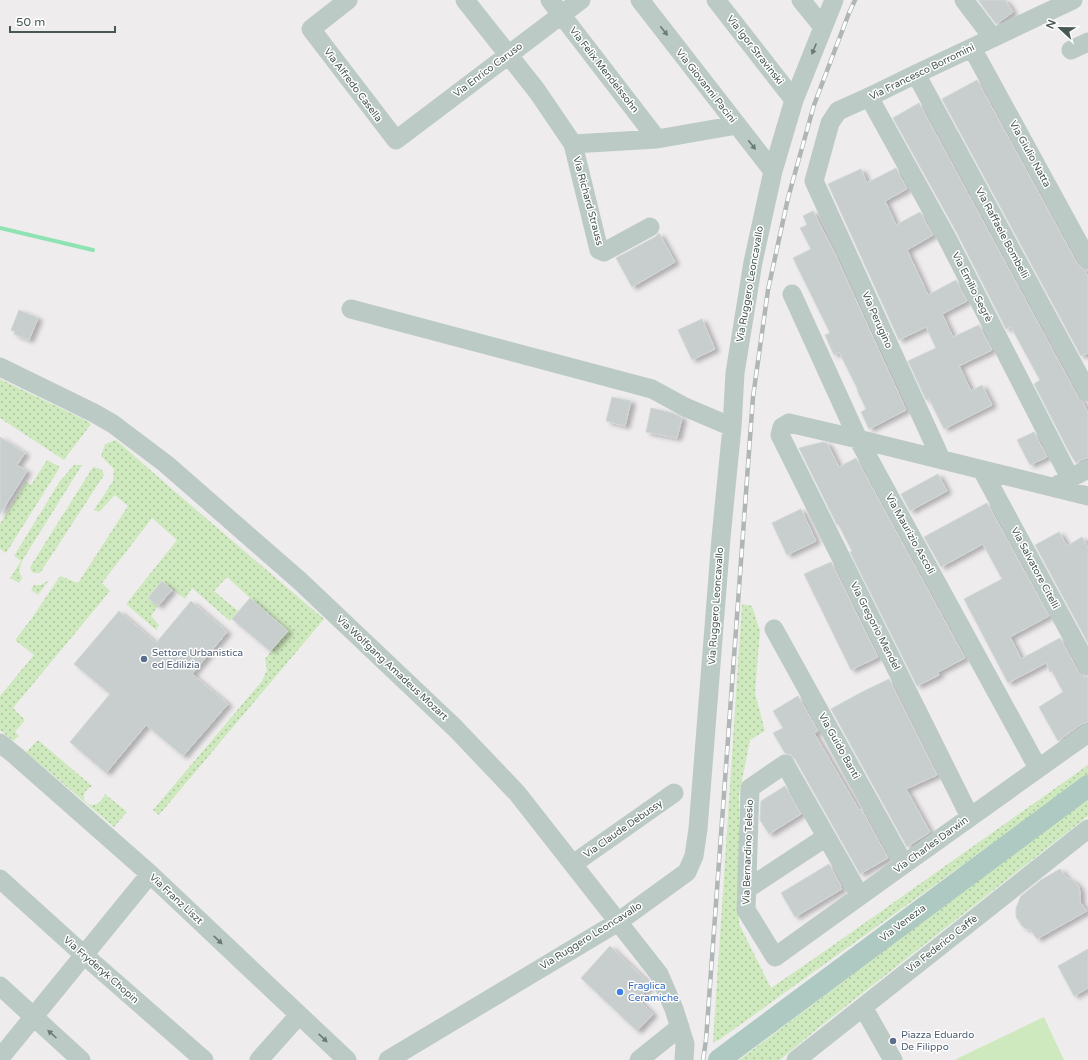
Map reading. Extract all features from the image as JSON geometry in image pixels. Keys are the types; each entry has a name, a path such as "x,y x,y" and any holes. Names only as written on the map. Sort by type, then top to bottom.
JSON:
{"main road":[{"name":"Via Venezia","path":"719,1060 1088,786"}],"street":[{"name":"Via Alfredo Casella","path":"348,0 311,29 396,140"},
{"name":"Via Richard Strauss","path":"465,0 537,91 573,144 599,250 604,252 650,227"},
{"name":"Via Felix Mendelssohn","path":"550,0 657,139"},
{"name":"Via Enrico Caruso","path":"396,140 581,0"},
{"name":"Via Giovanni Pacini","path":"640,0 773,171"},
{"name":"Via Igor Stravinski","path":"716,0 794,100"},
{"path":"801,0 823,27"},
{"name":"Via Ruggero Leoncavallo","path":"388,1060 618,922 687,872 694,856 698,829 720,546 732,427 735,372 753,262 773,171 794,100 834,0"},
{"path":"964,0 993,38"},
{"name":"Via Francesco Borromini","path":"814,181 830,123 838,111 1074,0"},
{"name":"Via Giulio Natta","path":"972,48 1088,260"},
{"name":"Via Raffaele Bombelli","path":"916,74 1088,392"},
{"name":"Via Emilio Segrè","path":"869,97 947,238 1070,478"},
{"name":"Via Richard Strauss","path":"573,144 657,139 737,125"},
{"name":"Via Perugino","path":"814,181 941,459"},
{"name":"Via Maurizio Ascoli","path":"792,294 858,439 1038,768"},
{"path":"351,310 652,389 685,407 732,427"},
{"name":"Via Wolfgang Amadeus Mozart","path":"0,367 94,413 113,424 172,469 300,581 455,728 517,793 659,974 674,1009 685,1044 684,1060"},
{"name":"Via Gregorio Mendel","path":"858,439 789,423 782,427 780,436 970,817"},
{"path":"858,439 1088,496"},
{"path":"1052,487 1088,469"},
{"name":"Via Salvatore Citelli","path":"982,470 1088,666"},
{"name":"Via Guido Banti","path":"774,629 904,864"},
{"name":"Via Charles Darwin","path":"775,956 1088,733"},
{"name":"Via Franz Liszt","path":"0,743 150,874 347,1060"},
{"name":"Via Bernardino Telesio","path":"775,956 746,910 750,788 784,764 860,896"},
{"name":"Via Claude Debussy","path":"573,864 674,793"},
{"name":"Via Federico Caffè","path":"796,1060 1088,829"},
{"path":"747,889 826,837"},
{"path":"0,1058 150,874"},
{"name":"Via Fryderyk Chopin","path":"0,879 204,1060"},
{"path":"0,986 81,1060"},
{"path":"863,1007 893,1060"},
{"path":"259,1060 299,1015"},
{"path":"639,1060 680,1028"}],"green space":[{"path":"0,379 91,424 64,460 0,418"},
{"path":"116,440 324,619 159,815 153,810 262,681 267,670 265,659 288,631 227,577 214,591 238,611 230,621 192,588 185,599 162,581 148,598 158,606 151,616 159,625 156,630 126,604 177,540 152,518 102,583 110,591 13,708 25,720 15,732 19,736 13,741 0,730 0,696 34,655 15,640 32,618 60,576 78,583 128,506 115,495 99,512 94,510 113,481 114,469 101,456 105,444"},
{"path":"47,460 60,467 6,553 0,549 0,524 26,482 31,485"},
{"path":"74,465 82,465 22,561 19,571 22,578 19,583 10,578 21,561 14,556 60,481"},
{"path":"93,467 102,470 104,475 40,573 33,573 30,568 32,564"},
{"path":"49,580 38,595 31,590 34,585 41,585"},
{"path":"742,604 752,606 760,631 755,693 765,731 750,740 739,795 739,924 771,988 1088,765 1088,775 719,1040 713,1042"},
{"path":"38,740 92,786 86,790 84,795 84,800 87,803 91,805 96,804 105,794 127,812 114,827 26,752"},
{"path":"1088,797 1088,816 817,1029 780,1060 739,1060"},
{"path":"1044,1017 1064,1060 956,1059"}],"building":[{"path":"978,0 1005,0 1013,12 996,24"},
{"path":"977,80 1078,265 1084,270 1088,277 1088,353 1081,356 942,99"},
{"path":"919,103 1088,413 1088,458 1076,463 1067,448 1034,384 1040,380 1011,327 1006,329 957,233 893,118"},
{"path":"896,168 907,189 885,201 896,225 920,212 933,235 907,250 928,295 956,280 967,301 942,314 953,337 979,325 992,350 959,366 971,391 982,385 992,405 944,429 929,399 926,400 908,361 936,348 926,327 899,340 828,184 861,169 867,183"},
{"path":"813,211 835,254 906,410 869,429 861,412 866,409 858,390 839,352 834,355 825,335 830,333 793,258 811,249 800,228 807,225 803,216"},
{"path":"659,233 675,262 632,287 616,258 655,237"},
{"path":"19,310 38,318 29,340 14,334 15,332 11,330"},
{"path":"702,319 715,349 692,360 678,330"},
{"path":"612,397 631,401 625,426 606,421"},
{"path":"651,408 673,413 682,418 677,438 646,432"},
{"path":"1034,432 1047,457 1030,465 1017,440"},
{"path":"0,437 25,453 17,465 27,471 0,514"},
{"path":"823,442 827,443 839,467 856,458 965,658 938,672 939,675 917,686 850,552 852,551 838,524 837,525 799,448"},
{"path":"938,474 947,491 910,511 901,494"},
{"path":"987,503 1049,616 1010,637 1021,659 1060,638 1078,671 1083,676 1088,677 1088,722 1082,724 1058,741 1039,707 1063,692 1052,671 1050,672 1046,663 1008,683 964,599 1002,579 983,544 941,567 924,537"},
{"path":"801,509 816,541 787,555 772,523"},
{"path":"1059,532 1067,546 1082,537 1088,547 1088,643 1035,545"},
{"path":"831,562 878,657 851,670 804,574"},
{"path":"162,581 172,590 158,606 148,598"},
{"path":"250,598 288,631 270,651 232,619"},
{"path":"191,601 227,632 192,674 228,704 183,756 146,725 106,773 70,742 110,694 74,664 119,611 156,643"},
{"path":"889,679 937,775 906,789 930,832 907,847 831,709"},
{"path":"798,696 818,731 814,733 859,810 861,809 888,858 860,874 795,759 791,755 785,753 773,733 783,728 773,711"},
{"path":"785,786 801,814 769,834 760,820 761,801"},
{"path":"829,864 842,889 795,917 781,893"},
{"path":"1060,869 1067,878 1074,881 1079,887 1080,902 1087,911 1037,939 1030,929 1026,929 1022,926 1016,917 1016,908 1021,896 1041,880"},
{"name":"Fraglica Ceramiche","path":"610,946 651,985 638,999 653,1014 637,1031 581,978"},
{"path":"1088,949 1088,988 1074,996 1058,966"}],"waterway":[{"path":"0,228 93,250"}],"railway":[{"path":"703,1060 706,1040 753,397 768,290 788,198 814,105 855,0"}],"place":[{"name":"Settore Urbanistica ed Edilizia","path":"144,659"},
{"name":"Fraglica Ceramiche","path":"620,992"},
{"name":"Piazza Eduardo De Filippo","path":"893,1041"}]}
